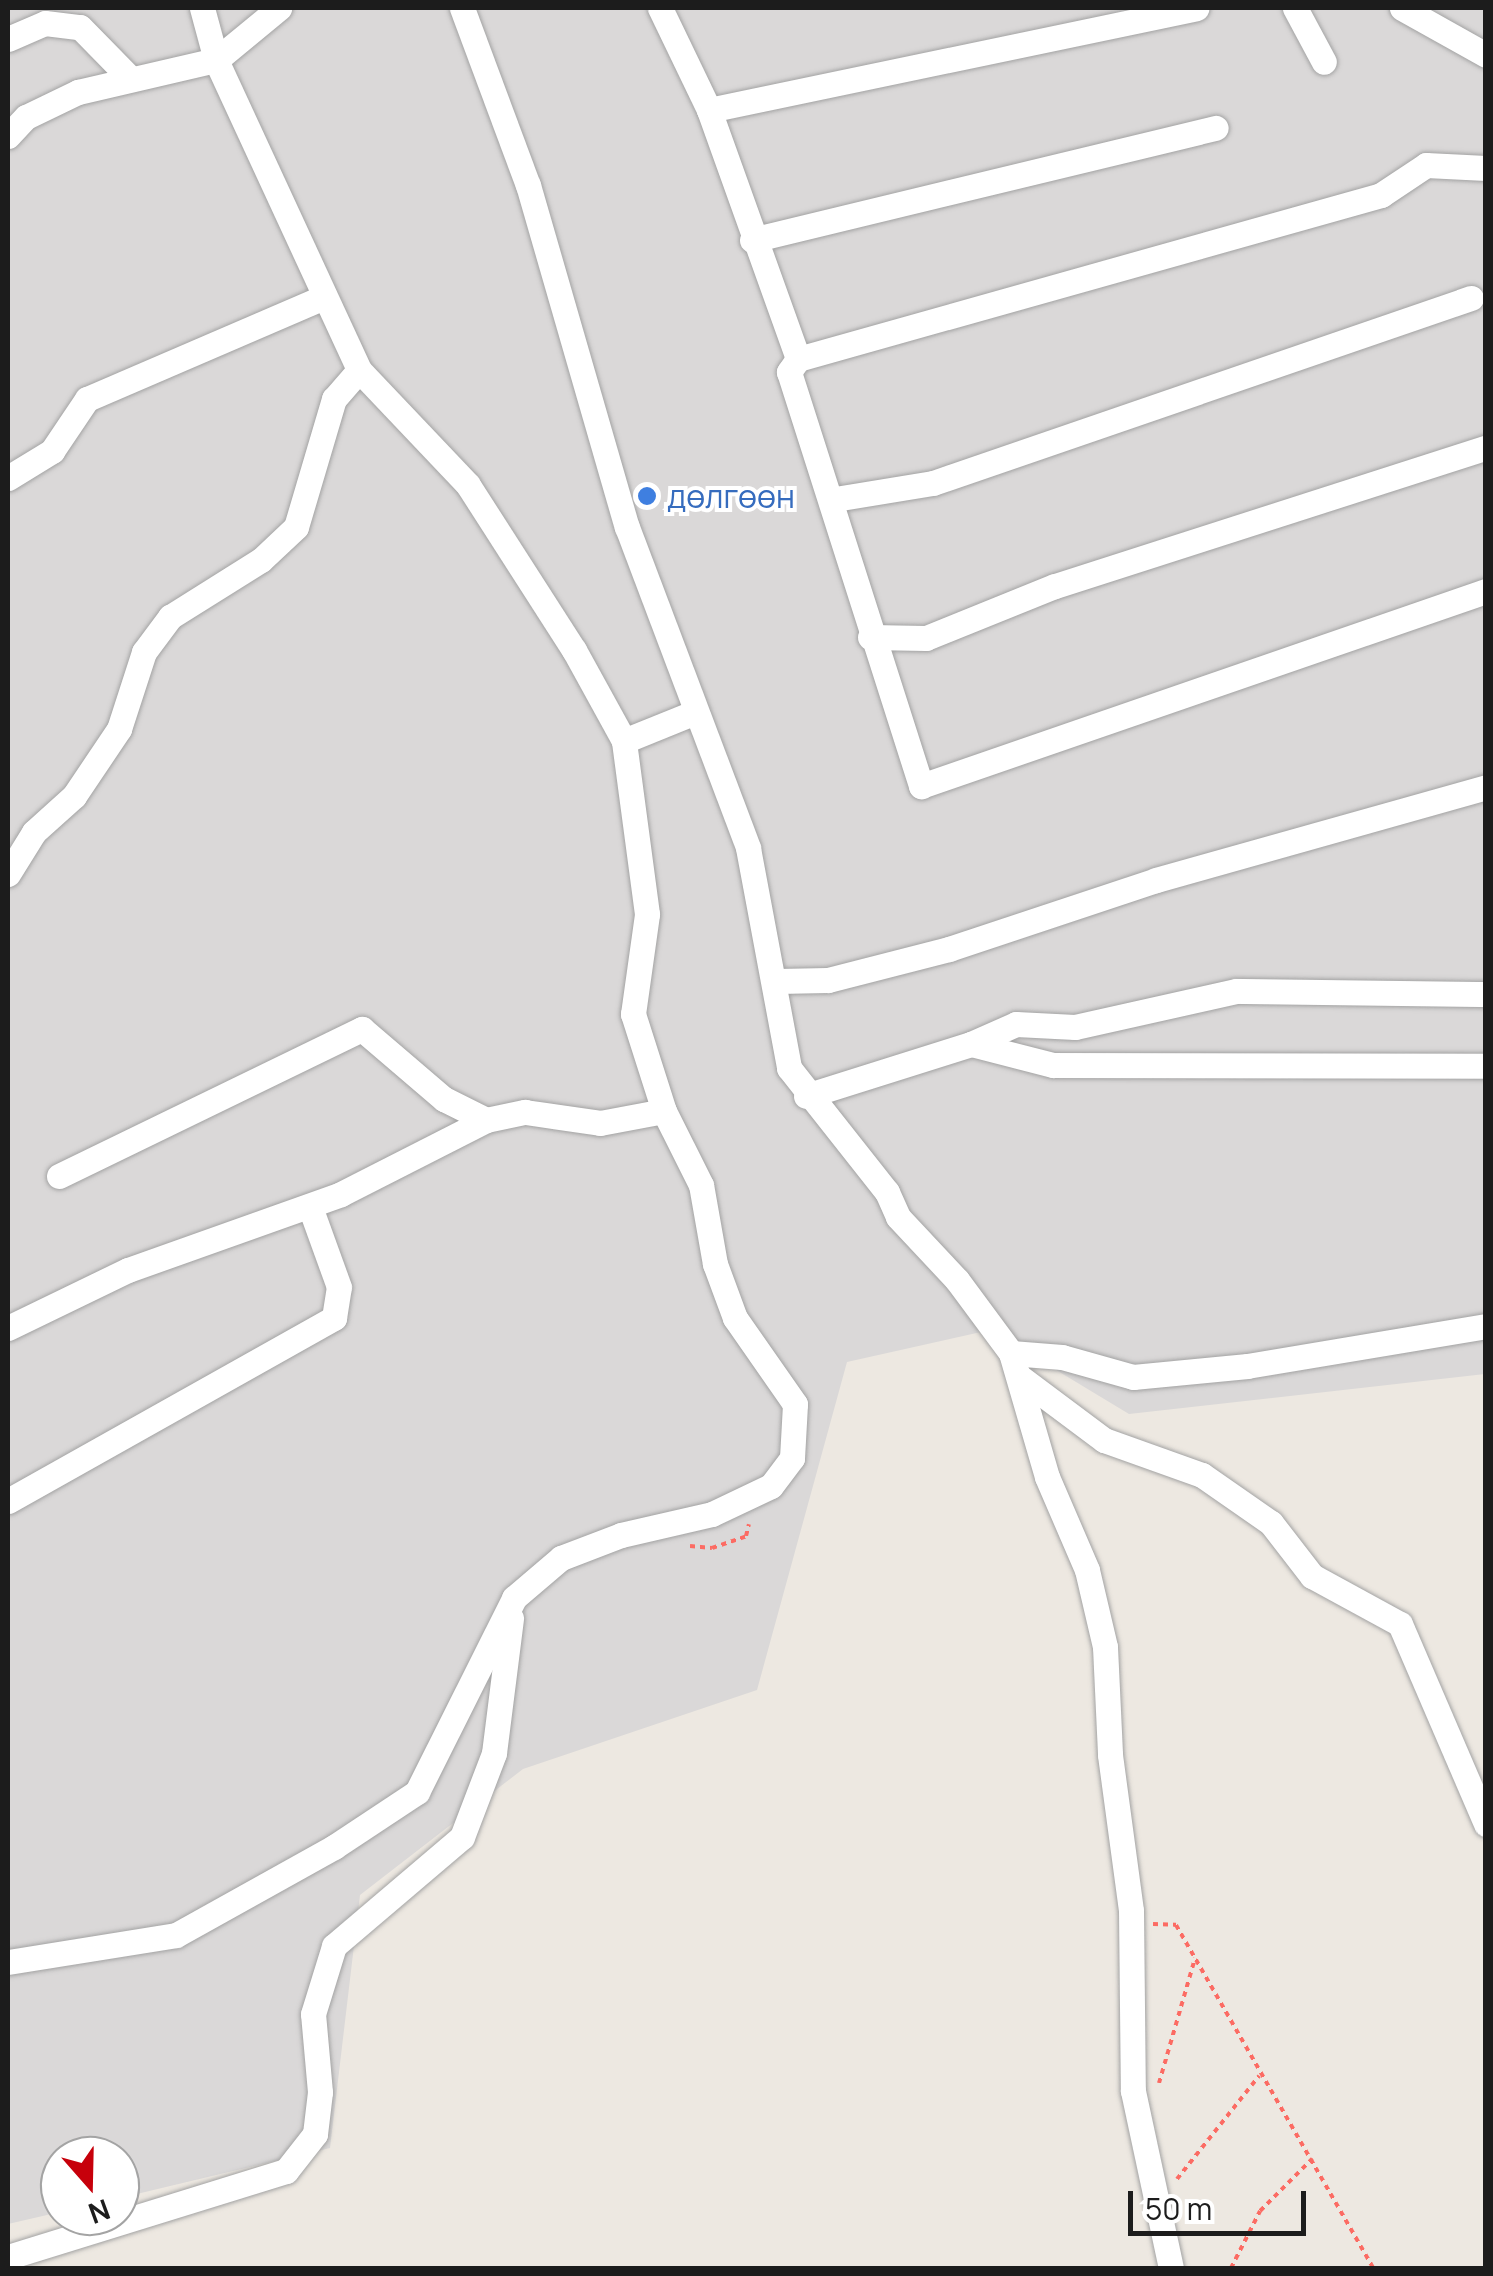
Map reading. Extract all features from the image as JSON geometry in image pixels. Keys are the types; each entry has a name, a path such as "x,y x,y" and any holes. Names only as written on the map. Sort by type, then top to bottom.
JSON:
{"street":[{"path":"8,1962 176,1935 334,1847 417,1792 514,1598 561,1558 620,1535 712,1514 771,1486 792,1458 795,1404 735,1318 715,1264 701,1185 664,1111 633,1014 647,914 624,742 574,650 468,485 359,370 321,298 216,60 202,8"},
{"path":"8,136 26,117 128,76 216,60 279,8"},
{"path":"462,8 528,185 627,527 693,713 748,848 777,980 776,1014 789,1068 806,1096 1011,1352 1022,1378 1048,1478 1088,1570 1104,1647 1110,1755 1130,1911 1134,2091 1170,2268"},
{"path":"660,8 709,110 752,240 798,359"},
{"path":"709,110 1196,8"},
{"path":"1295,8 1324,62"},
{"path":"1402,8 1486,55"},
{"path":"8,39 44,23 80,27 128,76"},
{"path":"752,240 1216,128"},
{"path":"1486,168 1426,165 1381,195 798,359 789,372 834,499 870,637 921,786 1486,591"},
{"path":"8,478 52,451 87,400 321,298"},
{"path":"834,499 933,483 1470,298"},
{"path":"8,874 34,832 74,796 119,729 144,652 170,617 261,560 296,528 334,399 359,370"},
{"path":"870,637 926,638 1054,586 1486,448"},
{"path":"624,742 693,713"},
{"path":"777,980 828,980 948,949 1156,880 1486,787"},
{"path":"806,1096 971,1044 1016,1024 1075,1026 1236,991 1486,994"},
{"path":"58,1176 362,1028 444,1099 486,1120"},
{"path":"971,1044 1053,1064 1486,1066"},
{"path":"8,1328 128,1270 310,1207 486,1120 525,1112 600,1123 664,1111"},
{"path":"8,1501 334,1318 340,1287 310,1207"},
{"path":"1011,1352 1062,1358 1133,1377 1247,1366 1486,1326"},
{"path":"1022,1378 1104,1440 1202,1475 1271,1524 1312,1576 1400,1624 1486,1824"},
{"path":"8,2258 286,2171 316,2134 320,2092 313,2014 334,1946 462,1837 494,1753 514,1598"}],"path":[{"path":"1130,1911 1159,1927 1176,1925 1373,2268"},
{"path":"1158,2087 1195,1958"},
{"path":"1162,2220 1177,2179 1260,2075"},
{"path":"1231,2268 1260,2211 1312,2159"}],"shaded area":[{"path":"8,8 1486,8 1485,1374 1129,1414 990,1330 847,1362 757,1690 523,1769 360,1895 330,2148 140,2193 140,2136 40,2136 40,2217 8,2224"}],"place":[{"name":"дөлгөөн","path":"647,496"}]}
